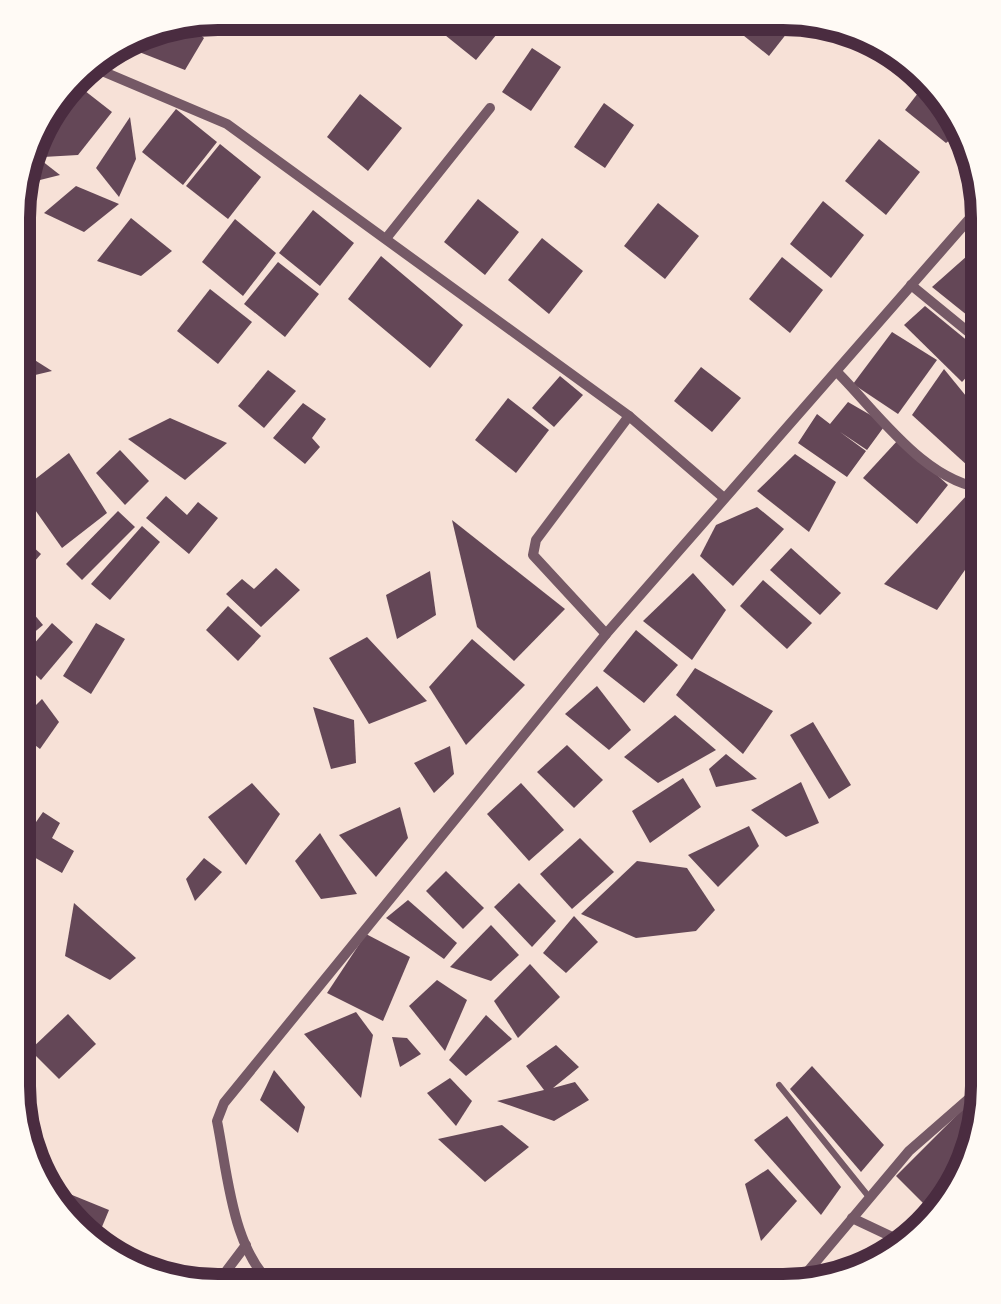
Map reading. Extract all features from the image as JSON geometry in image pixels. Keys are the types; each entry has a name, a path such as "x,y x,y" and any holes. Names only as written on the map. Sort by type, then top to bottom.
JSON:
{"street":[{"path":"102,71 228,124 388,236 629,416 724,498"},
{"path":"388,236 490,108"},
{"path":"260,1274 246,1245 216,1121 224,1103 606,634 971,216"},
{"path":"910,285 971,334"},
{"path":"837,372 925,460 954,482 971,486"},
{"path":"606,634 534,555 536,540 629,416"},
{"path":"807,1272 935,1124 971,1095"},
{"path":"852,1218 893,1238"},
{"path":"224,1274 246,1245"}],"lane":[{"path":"779,1085 870,1198"}],"building":[{"path":"439,30 500,30 476,60"},
{"path":"737,30 789,31 769,56"},
{"path":"196,32 204,38 185,70 134,50 169,36"},
{"path":"532,48 561,67 531,111 502,92"},
{"path":"82,89 112,112 78,155 43,157 55,124"},
{"path":"920,90 953,138 946,143 905,110"},
{"path":"360,94 402,128 368,171 327,137"},
{"path":"604,103 634,125 605,168 574,147"},
{"path":"176,109 217,142 183,185 142,152"},
{"path":"130,117 136,159 119,197 96,168"},
{"path":"879,139 920,172 886,215 845,181"},
{"path":"220,144 261,177 228,219 186,186"},
{"path":"40,159 60,175 34,182"},
{"path":"76,186 119,204 84,232 44,213"},
{"path":"478,199 519,232 485,275 444,242"},
{"path":"823,201 864,235 831,278 790,244"},
{"path":"658,203 699,236 665,279 624,246"},
{"path":"313,210 354,243 320,286 279,253"},
{"path":"131,218 172,251 141,276 97,261"},
{"path":"235,219 276,253 243,296 202,262"},
{"path":"542,238 583,271 549,314 508,280"},
{"path":"381,256 463,325 430,368 348,299"},
{"path":"967,256 971,260 971,318 932,287"},
{"path":"782,257 823,290 790,333 749,299"},
{"path":"278,262 319,294 285,337 244,304"},
{"path":"210,289 252,322 218,364 177,331"},
{"path":"925,306 971,344 971,372 962,382 904,325"},
{"path":"892,332 937,360 898,414 853,384"},
{"path":"30,357 52,371 30,376"},
{"path":"701,367 741,398 712,432 674,401"},
{"path":"944,369 971,402 971,464 968,466 912,415"},
{"path":"268,370 296,391 264,428 238,406"},
{"path":"560,376 583,395 554,427 532,408"},
{"path":"508,398 549,430 516,473 475,440"},
{"path":"848,402 886,424 867,450 840,432 866,451 847,477 798,443 817,414 830,424"},
{"path":"303,403 326,419 312,438 320,447 305,464 273,438"},
{"path":"170,418 227,443 185,480 128,439"},
{"path":"898,440 948,485 917,524 863,478"},
{"path":"120,450 149,481 125,505 96,473"},
{"path":"69,453 107,513 62,548 30,503 30,483"},
{"path":"795,454 836,482 809,532 757,491"},
{"path":"969,493 971,561 937,610 884,584"},
{"path":"166,496 187,515 198,502 218,518 189,554 146,518"},
{"path":"757,507 784,529 733,586 700,556 716,525"},
{"path":"118,511 135,527 82,580 66,564"},
{"path":"452,520 565,609 514,661 477,627"},
{"path":"142,526 160,542 110,600 91,584"},
{"path":"30,544 41,554 30,567"},
{"path":"791,548 841,593 820,615 770,570"},
{"path":"276,568 300,590 261,627 226,594 242,579 254,589"},
{"path":"430,571 436,615 397,639 386,595"},
{"path":"693,573 726,610 692,660 643,621"},
{"path":"763,580 812,623 787,649 740,606"},
{"path":"228,606 261,636 238,661 206,630"},
{"path":"30,609 43,625 30,636"},
{"path":"52,623 73,642 41,680 30,670 30,648"},
{"path":"96,623 125,639 91,694 63,676"},
{"path":"636,630 678,665 644,703 603,671"},
{"path":"367,637 427,701 369,724 329,658"},
{"path":"472,639 525,685 466,745 429,687"},
{"path":"695,668 773,711 743,754 676,695"},
{"path":"597,686 631,730 609,750 565,714"},
{"path":"42,699 59,722 40,749 30,741 30,711"},
{"path":"313,707 354,720 356,763 331,769"},
{"path":"675,715 716,750 658,783 624,757"},
{"path":"813,722 851,785 829,799 790,735"},
{"path":"567,745 603,780 574,808 537,772"},
{"path":"450,746 454,774 434,793 414,763"},
{"path":"726,754 757,779 716,787 709,769"},
{"path":"683,778 701,807 650,843 632,811"},
{"path":"801,782 819,823 786,837 751,810"},
{"path":"252,783 280,814 246,865 208,817"},
{"path":"521,783 564,830 529,861 487,814"},
{"path":"400,807 408,838 376,877 339,835"},
{"path":"43,812 60,823 52,838 74,851 62,873 30,855 30,831"},
{"path":"749,826 759,846 718,887 688,855"},
{"path":"320,833 357,894 321,899 295,861"},
{"path":"580,838 614,872 572,909 540,874"},
{"path":"204,858 222,872 195,901 186,879"},
{"path":"637,861 687,868 715,910 696,931 636,938 581,914"},
{"path":"446,871 484,908 463,929 426,891"},
{"path":"519,883 556,921 532,947 494,907"},
{"path":"408,900 457,943 444,959 386,918"},
{"path":"74,903 136,958 110,980 65,956"},
{"path":"574,916 598,942 566,973 543,953"},
{"path":"491,925 519,955 491,981 450,967"},
{"path":"366,934 410,957 383,1021 327,993"},
{"path":"530,964 560,997 518,1038 494,1001"},
{"path":"437,980 467,1000 445,1051 409,1006"},
{"path":"356,1012 373,1035 361,1098 304,1034"},
{"path":"68,1014 96,1044 59,1079 30,1050"},
{"path":"486,1015 512,1039 466,1076 449,1060"},
{"path":"392,1037 407,1038 421,1054 400,1067"},
{"path":"556,1045 579,1067 553,1088 575,1082 589,1100 554,1121 497,1101 544,1090 526,1066"},
{"path":"812,1066 884,1145 861,1172 790,1089"},
{"path":"274,1070 305,1107 298,1133 260,1100"},
{"path":"450,1078 472,1101 456,1126 427,1093"},
{"path":"970,1102 952,1169 927,1207 896,1176"},
{"path":"787,1116 841,1187 821,1215 754,1140"},
{"path":"502,1125 529,1147 485,1182 438,1139"},
{"path":"768,1169 797,1201 761,1241 745,1184"},
{"path":"63,1191 109,1210 100,1232"}]}
